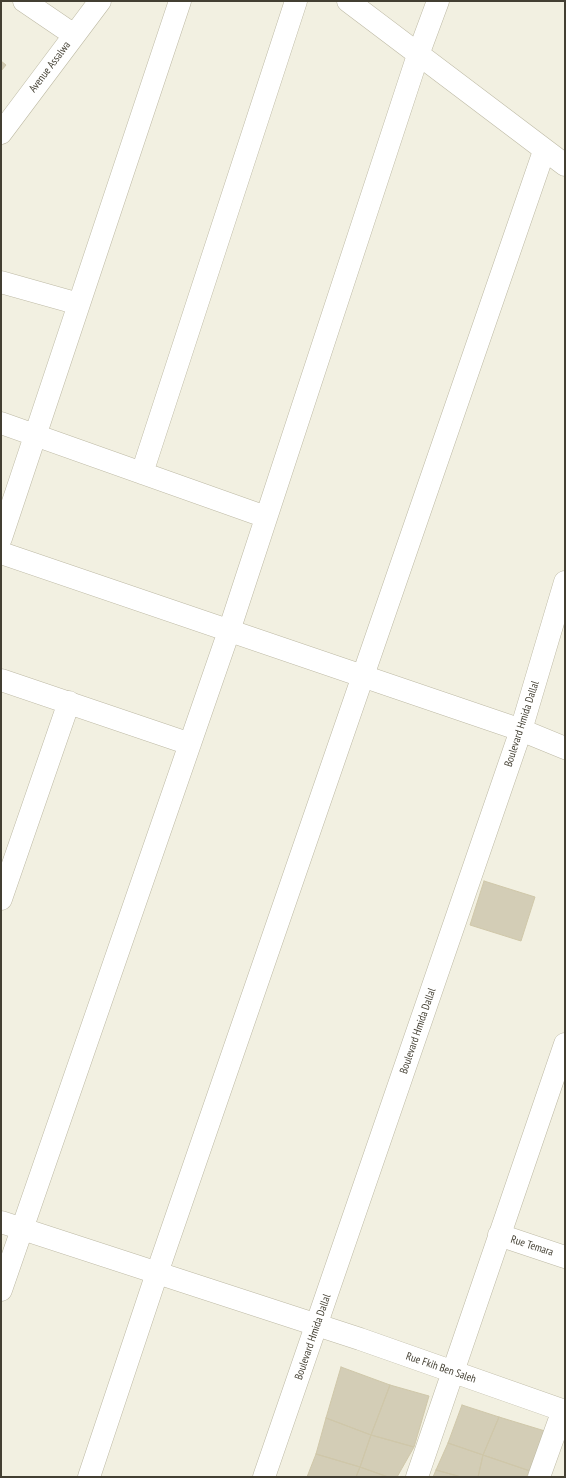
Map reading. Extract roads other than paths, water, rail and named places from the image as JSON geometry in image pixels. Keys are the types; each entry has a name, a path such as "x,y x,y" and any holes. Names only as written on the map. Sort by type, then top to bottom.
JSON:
{"street":[{"path":"24,1 74,35"},
{"name":"Avenue Assalwa","path":"1,133 100,1"},
{"path":"1,538 180,1"},
{"path":"142,473 296,1"},
{"path":"348,1 544,151 565,165"},
{"path":"1,1290 229,631 418,55 438,1"},
{"path":"89,1477 157,1273 364,677 544,151"},
{"path":"1,282 79,304"},
{"path":"1,423 266,517"},
{"path":"1,553 521,730 565,748"},
{"name":"Boulevard Hmida Dallal","path":"264,1477 521,730 565,582"},
{"path":"1,680 190,744"},
{"path":"1,899 69,702"},
{"path":"417,1477 565,1044"},
{"name":"Rue Fkih Ben Saleh","path":"1,1222 317,1325 564,1410"},
{"name":"Rue Temara","path":"499,1235 565,1257"},
{"path":"539,1477 564,1410"}]}
